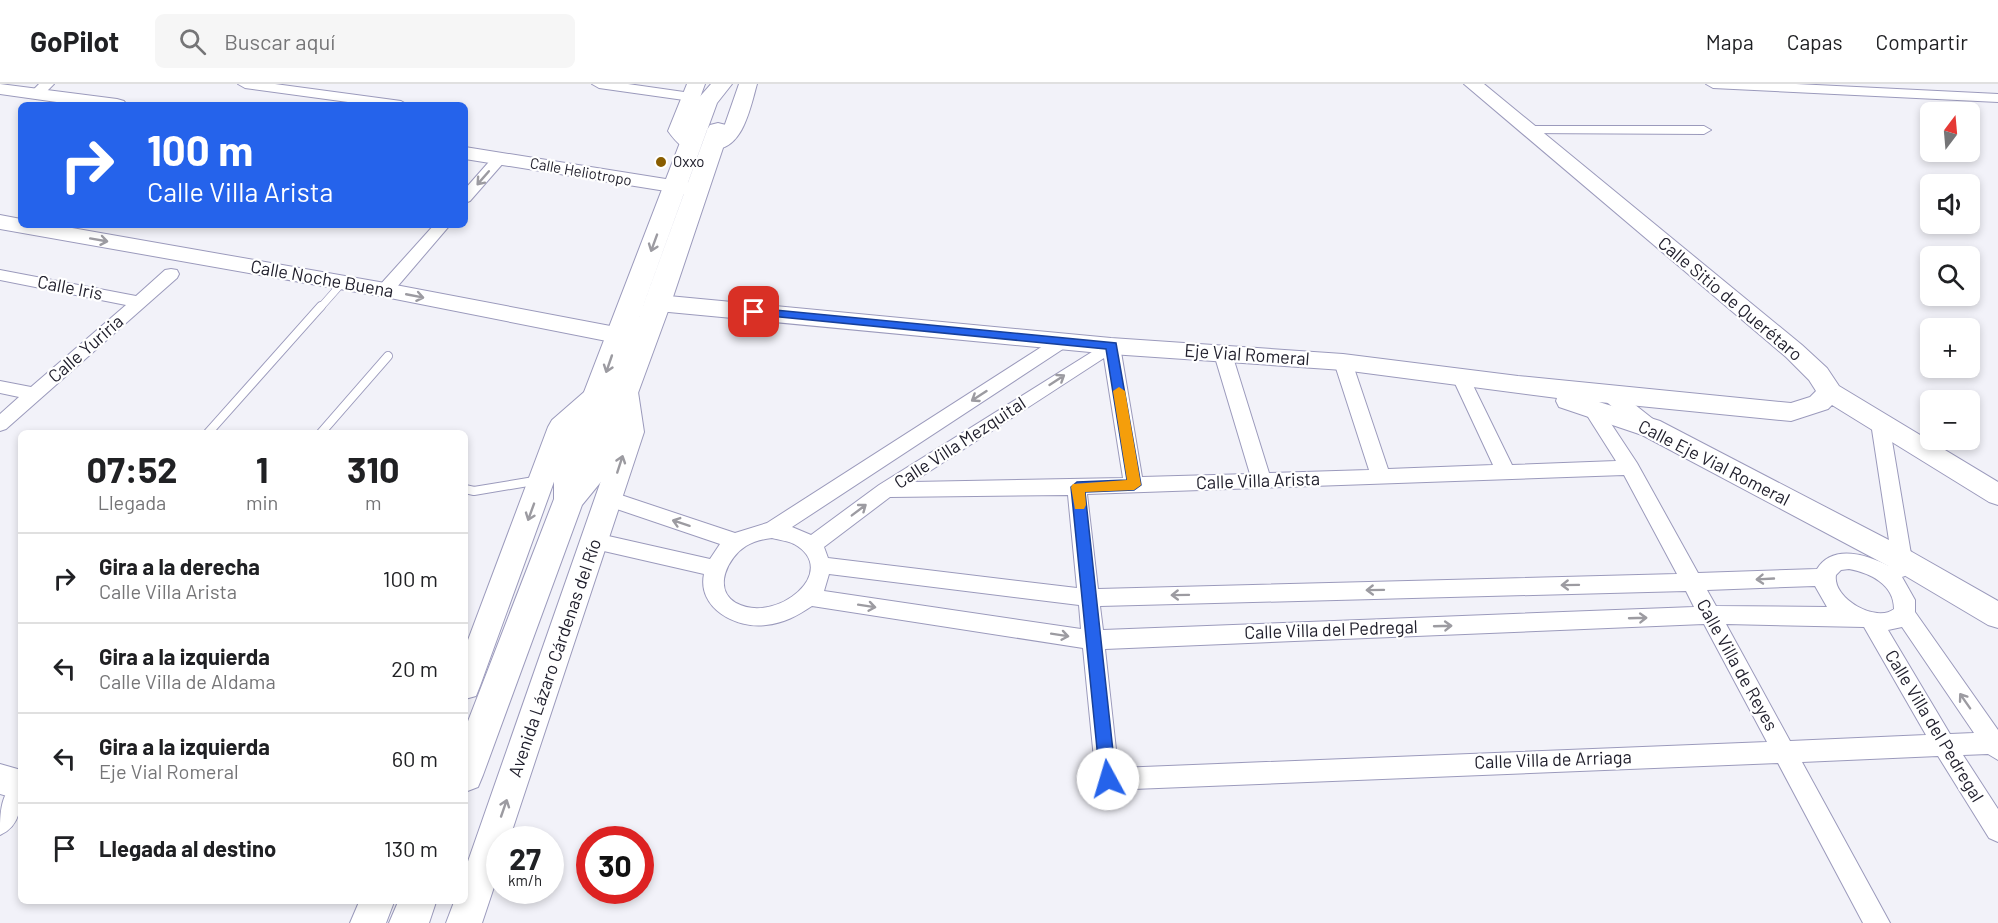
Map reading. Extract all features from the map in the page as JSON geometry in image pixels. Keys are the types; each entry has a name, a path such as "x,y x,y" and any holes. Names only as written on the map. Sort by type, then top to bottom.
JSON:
{"main road":[{"name":"Avenida Lázaro Cárdenas del Río","path":"702,144 732,133 748,84"},
{"name":"Calle Sitio de Querétaro","path":"1473,84 1794,351 1818,374 1830,392 1998,495"},
{"name":"Avenida Lázaro Cárdenas del Río","path":"468,767 568,499 594,472 613,392 632,338 702,144 728,100 721,86"},
{"path":"0,88 42,89 103,102"},
{"path":"693,90 678,131 702,144"},
{"name":"Calle Heliotropo","path":"468,153 686,189"},
{"name":"Avenida Lázaro Cárdenas del Río","path":"632,338 658,303 686,189"},
{"name":"Calle Noche Buena","path":"0,222 18,225"},
{"name":"Calle Noche Buena","path":"34,228 343,282 632,338"},
{"name":"Eje Vial Romeral","path":"658,303 1111,346 1343,362 1518,385"},
{"name":"Calle Eje Vial Romeral","path":"1518,385 1601,401 1898,570 1998,616"},
{"name":"Avenida Lázaro Cárdenas del Río","path":"468,678 561,427 613,392"},
{"name":"Avenida Lázaro Cárdenas del Río","path":"464,923 631,432 613,392"},
{"path":"1601,401 1791,412 1819,403 1830,392"},
{"path":"0,779 18,783"},
{"path":"368,923 376,904"},
{"path":"409,923 416,904"}],"street":[{"path":"245,84 354,102"},
{"path":"361,102 373,84"},
{"path":"599,84 693,90"},
{"path":"1713,84 1998,98"},
{"path":"1528,130 1704,129"},
{"path":"468,195 500,158"},
{"path":"385,290 439,228"},
{"name":"Calle Yuriria","path":"0,424 171,274"},
{"name":"Calle Iris","path":"0,275 140,302"},
{"name":"Calle Villa Mezquital","path":"772,530 1063,341"},
{"path":"1111,346 1134,485"},
{"name":"Calle Villa Mezquital","path":"812,545 886,490 1111,346"},
{"path":"1223,354 1262,481"},
{"path":"1343,362 1382,476"},
{"path":"1461,377 1506,472"},
{"path":"0,387 34,394"},
{"name":"Calle Villa de Reyes","path":"1601,401 1630,468 1877,923"},
{"path":"1880,423 1898,570 1907,604 1905,614 1898,620 1886,623 1864,619 1832,598 1825,587 1823,577 1827,568 1836,562 1850,561 1898,570"},
{"name":"Calle Villa Arista","path":"886,490 1077,487 1630,468"},
{"path":"1077,487 1091,597 1092,640"},
{"path":"609,499 736,541"},
{"path":"772,530 799,535 812,545 821,565 819,580 809,597 791,611 771,617 752,617 734,612 725,606 715,593 712,579 714,568 722,554 736,541 753,533 772,530"},
{"path":"595,541 714,568"},
{"name":"Calle Villa del Pedregal","path":"821,565 1091,597 1823,577"},
{"name":"Calle Villa del Pedregal","path":"809,597 1092,640 1709,615 1864,619 1998,830"},
{"name":"Calle Villa del Pedregal","path":"1905,614 1997,745"},
{"name":"Calle Villa de Arriaga","path":"1092,640 1108,779 1784,750 1943,744 1997,745"},
{"path":"0,823 18,796"}],"lane":[{"path":"211,430 343,282"},
{"path":"323,430 388,356"},
{"path":"468,490 474,491 542,479"}],"slow traffic":[{"path":"1080,505 1077,487 1134,485 1119,391"}],"place":[{"name":"Oxxo","path":"661,162"}],"route":[{"path":"754,312 1111,346 1134,485 1077,487 1091,597 1092,640 1108,779"}]}
